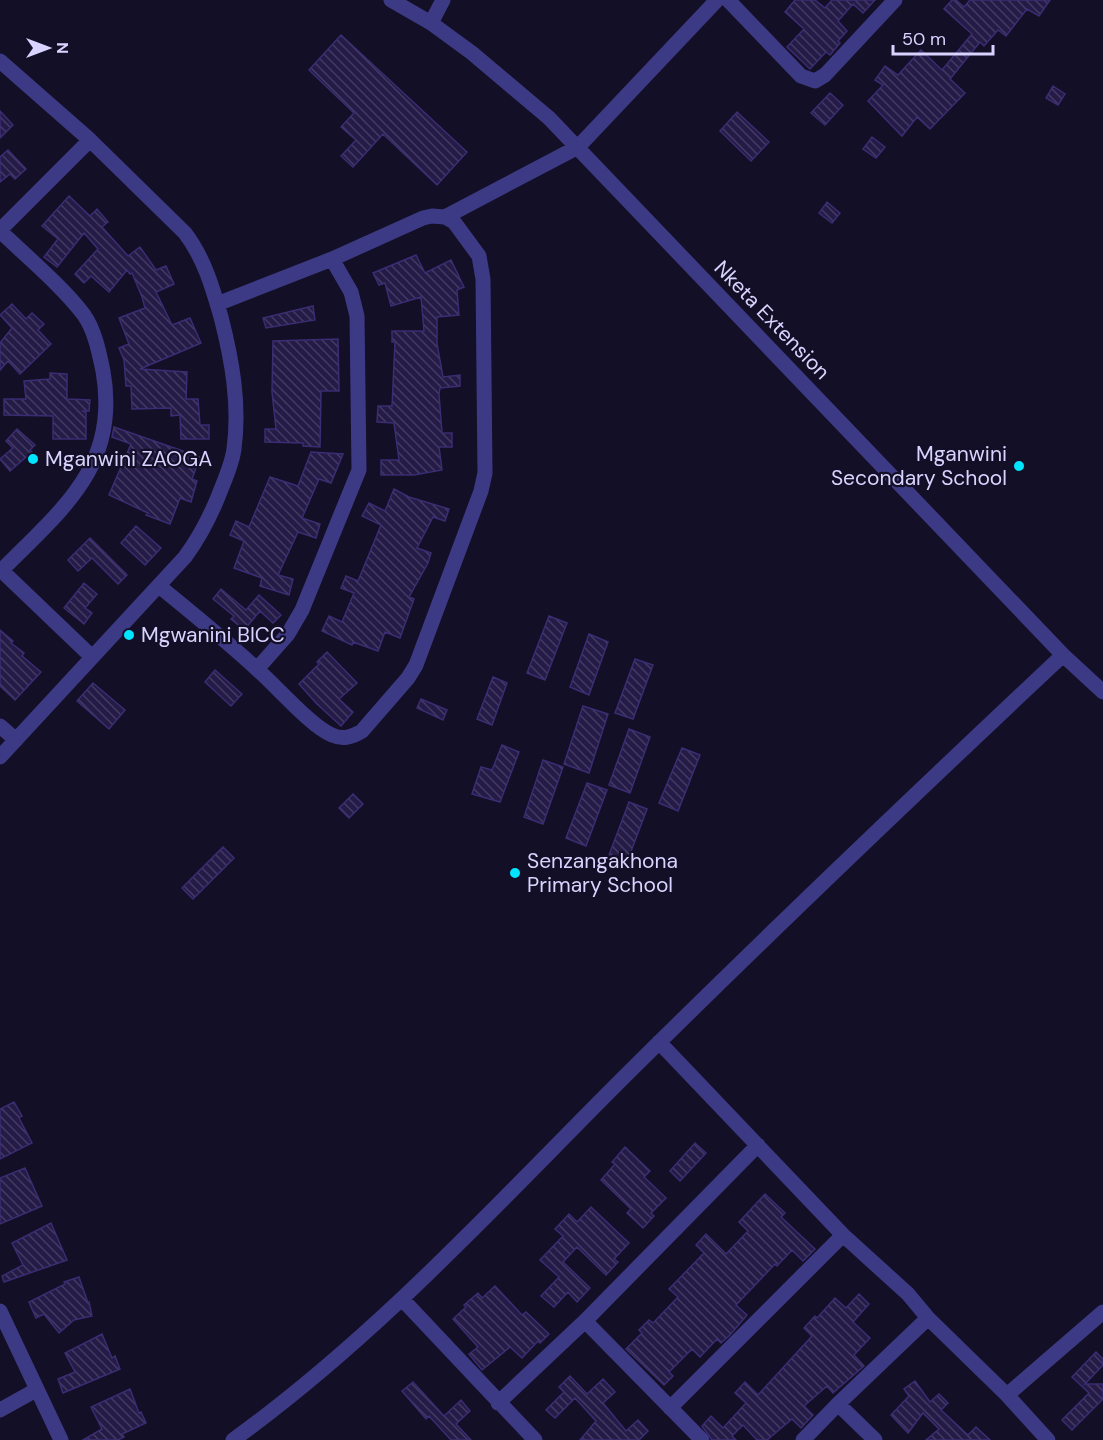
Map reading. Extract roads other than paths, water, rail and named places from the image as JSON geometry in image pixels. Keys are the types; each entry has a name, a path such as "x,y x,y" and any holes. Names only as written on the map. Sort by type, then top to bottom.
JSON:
{"street":[{"name":"Nketa Extension","path":"391,0 430,23 472,53 549,118 1063,655 1103,692"},
{"path":"430,23 443,0"},
{"path":"445,217 578,147 717,0"},
{"path":"728,0 801,76 815,81 825,75 895,0"},
{"path":"0,62 90,140 185,232 196,247 207,270 233,366 236,409 234,449 230,468 205,528 185,557 0,757"},
{"path":"90,140 0,230 73,302 93,332 107,393 106,422 84,483 68,503 1,570 92,657"},
{"path":"159,586 257,669 319,728 334,736 343,738 354,736 362,731 408,678 416,665 481,491 486,459 481,266 479,256 454,222 445,217 423,218 332,259 217,304"},
{"path":"257,669 288,634 302,610 359,470 357,316 351,292 332,259"},
{"path":"233,1440 271,1413 325,1368 402,1299 659,1042 1063,655"},
{"path":"0,726 16,740"},
{"path":"659,1042 843,1235 908,1294 928,1318 1007,1395 1048,1440"},
{"path":"498,1403 585,1321 758,1145"},
{"path":"670,1408 843,1235"},
{"path":"402,1299 535,1440"},
{"path":"0,1311 61,1440"},
{"path":"1007,1395 1102,1313"},
{"path":"803,1440 928,1318"},
{"path":"585,1321 702,1440"},
{"path":"0,1410 36,1390"},
{"path":"838,1404 874,1440"}],"place":[{"name":"Mganwini ZAOGA","path":"33,459"},
{"name":"Mganwini Secondary School","path":"1019,466"},
{"name":"Mgwanini BICC","path":"129,635"},
{"name":"Senzangakhona Primary School","path":"515,873"}]}
